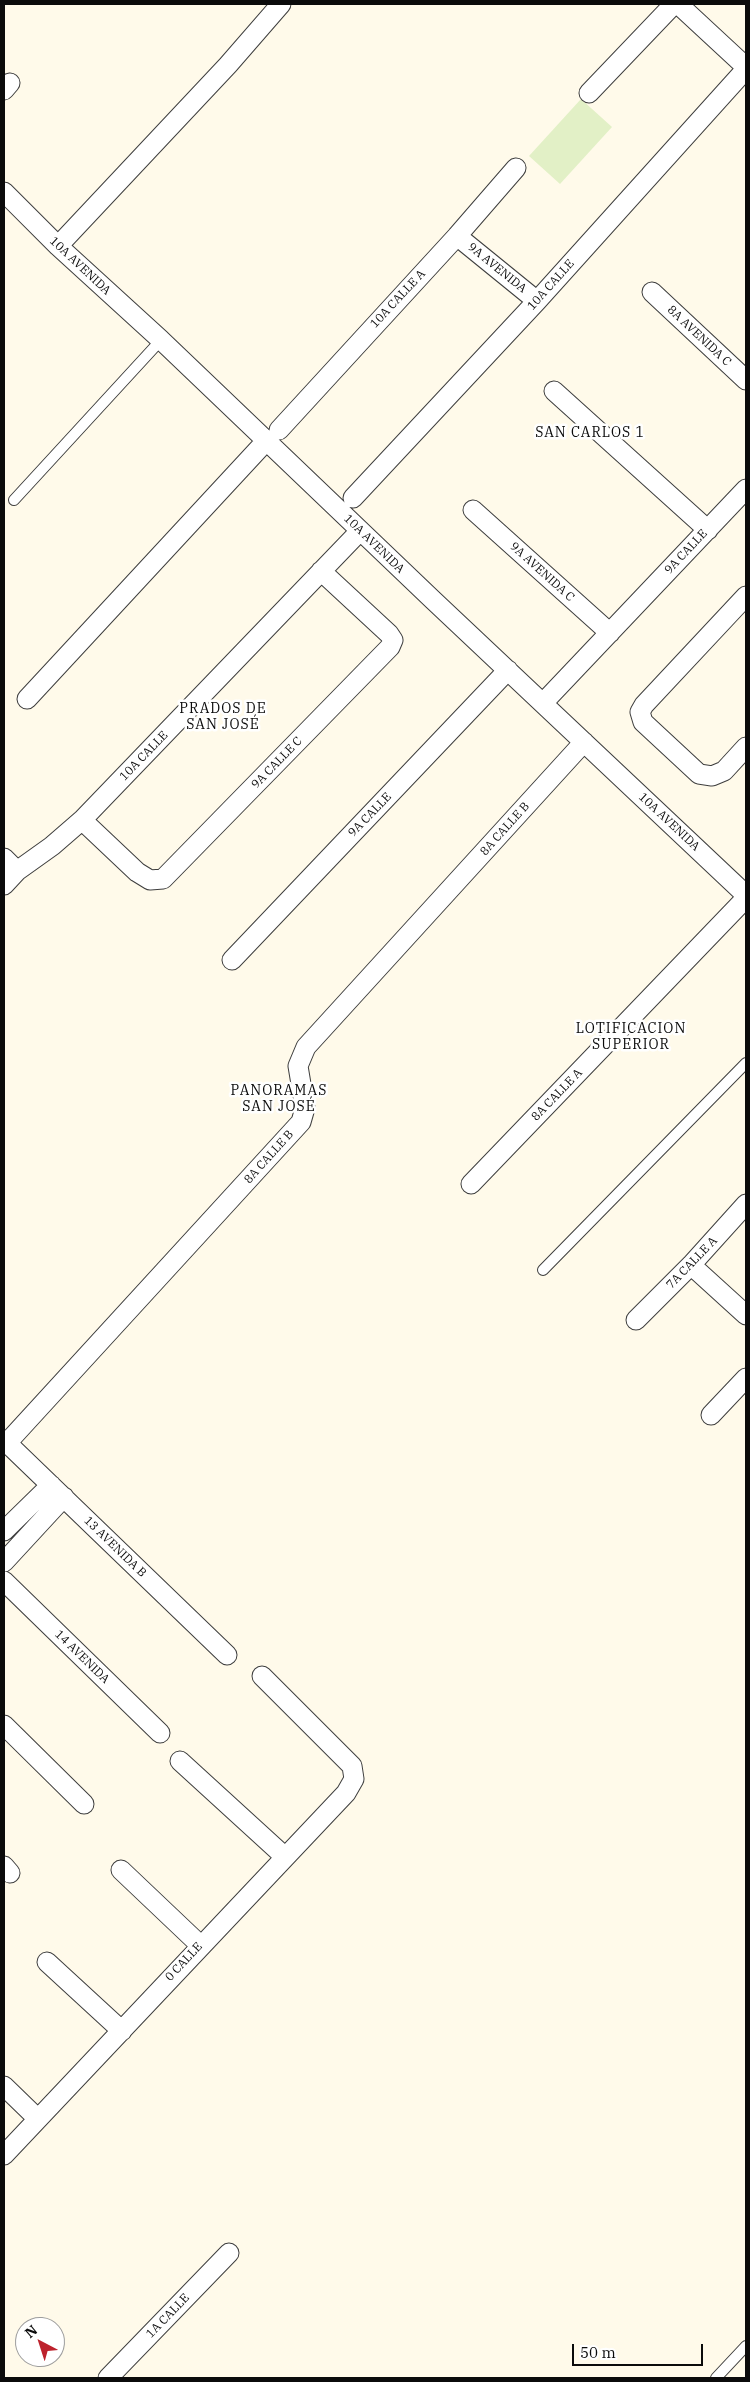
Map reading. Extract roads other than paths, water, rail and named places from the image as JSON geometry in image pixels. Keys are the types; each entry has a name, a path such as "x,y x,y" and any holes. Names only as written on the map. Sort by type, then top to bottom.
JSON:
{"street":[{"path":"58,246 228,65 281,4"},
{"path":"588,93 674,4"},
{"path":"678,4 746,68"},
{"name":"10A CALLE","path":"353,498 536,301 746,68"},
{"name":"10A CALLE A","path":"27,699 457,236 516,168"},
{"name":"10A AVENIDA","path":"4,192 58,246 161,340 273,435 360,531 746,896"},
{"name":"9A AVENIDA","path":"457,236 536,301"},
{"name":"8A AVENIDA C","path":"652,292 746,380"},
{"path":"554,391 708,530"},
{"name":"9A CALLE","path":"543,703 708,530 743,500"},
{"name":"9A AVENIDA C","path":"473,510 610,633"},
{"name":"10A CALLE","path":"4,885 17,871 52,846 82,820 360,531"},
{"name":"9A CALLE C","path":"82,820 136,872 150,880 163,879 390,647 393,640 389,634 321,571"},
{"path":"746,596 644,705 640,712 643,722 699,774 712,776 724,772 746,747"},
{"name":"9A CALLE","path":"232,960 508,670"},
{"name":"8A CALLE B","path":"5,1441 301,1122 305,1108 298,1066 306,1047 584,742"},
{"path":"4,858 17,871"},
{"name":"8A CALLE A","path":"471,1184 746,896"},
{"name":"7A CALLE A","path":"636,1320 691,1265 746,1204"},
{"path":"691,1265 746,1315"},
{"path":"711,1415 746,1378"},
{"name":"13 AVENIDA B","path":"5,1441 226,1655"},
{"path":"4,1531 58,1491"},
{"path":"4,1562 58,1491"},
{"name":"14 AVENIDA","path":"4,1582 160,1733"},
{"name":"0 CALLE","path":"4,2155 284,1856 346,1793 354,1778 352,1766 262,1676"},
{"path":"4,1725 84,1804"},
{"path":"180,1761 284,1856"},
{"path":"121,1870 200,1945"},
{"path":"47,1962 122,2030"},
{"path":"4,2086 38,2119"},
{"name":"1A CALLE","path":"108,2378 229,2253"}],"lane":[{"path":"14,500 161,340"},
{"path":"543,1270 746,1063"},
{"path":"716,2378 746,2346"}],"district":[{"name":"SAN CARLOS 1","path":"590,433"},
{"name":"PRADOS DE SAN JOSÉ","path":"223,718"},
{"name":"LOTIFICACION SUPERIOR","path":"631,1038"},
{"name":"PANORAMAS SAN JOSÉ","path":"279,1100"}]}
